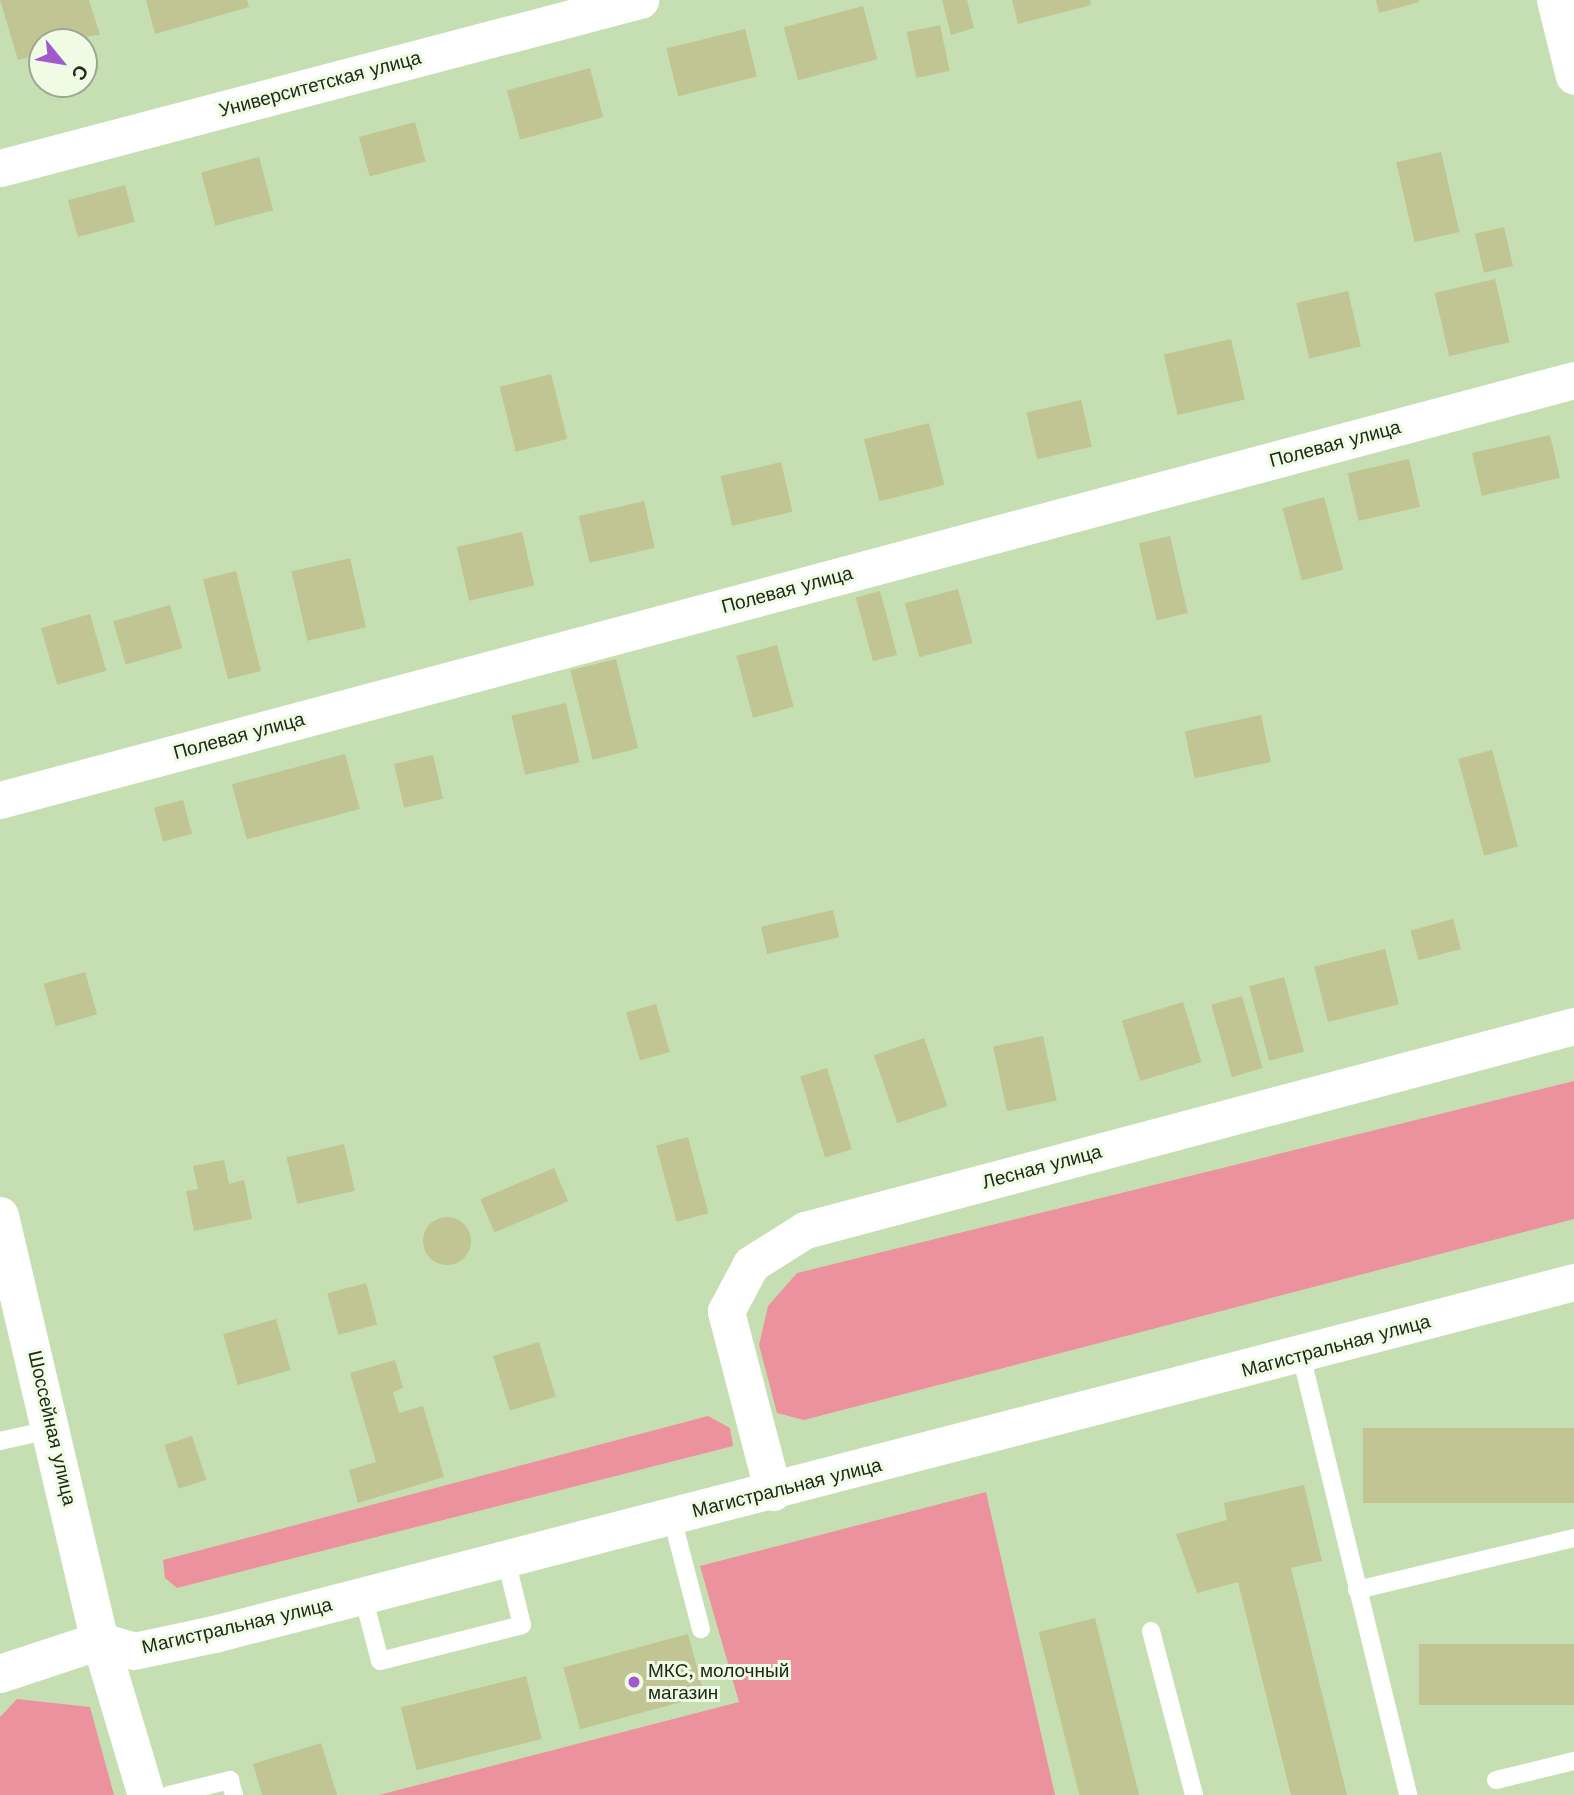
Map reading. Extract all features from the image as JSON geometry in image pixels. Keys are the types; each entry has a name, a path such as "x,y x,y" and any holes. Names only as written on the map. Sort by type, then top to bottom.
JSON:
{"street":[{"name":"Университетская улица","path":"0,168 640,0"},
{"path":"1555,0 1574,76"},
{"name":"Полевая улица","path":"0,800 1574,380"},
{"name":"Лесная улица","path":"773,1492 726,1311 751,1264 805,1230 1574,1026"},
{"name":"Шоссейная улица","path":"0,1216 54,1429 100,1641"},
{"name":"Магистральная улица","path":"100,1641 134,1651 363,1596 773,1492 1574,1282"},
{"path":"0,1674 100,1641 146,1795"}],"lane":[{"path":"1301,1355 1408,1795"},
{"path":"0,1441 54,1429"},
{"path":"672,1518 701,1629"},
{"path":"1357,1590 1574,1538"},
{"path":"363,1596 380,1661 522,1625 506,1560"},
{"path":"1151,1631 1194,1795"},
{"path":"1496,1780 1574,1761"},
{"path":"169,1795 230,1780 234,1795"}],"shaded area":[{"path":"1574,1081 1574,1219 804,1420 777,1413 759,1345 768,1306 797,1273"},
{"path":"708,1416 730,1428 733,1446 177,1588 165,1578 163,1560"},
{"path":"986,1492 1055,1795 379,1795 739,1702 700,1566"},
{"path":"17,1699 90,1707 114,1795 0,1795 0,1717"}],"building":[{"path":"0,0 89,0 98,28 28,28 28,57 18,60"},
{"path":"146,0 247,0 249,7 155,34"},
{"path":"942,0 967,0 974,28 951,35"},
{"path":"1012,0 1090,0 1091,5 1018,24"},
{"path":"1376,0 1419,0 1419,2 1379,13"},
{"path":"863,6 877,59 798,80 784,27"},
{"path":"940,25 950,71 917,78 907,32"},
{"path":"745,29 757,77 678,96 666,49"},
{"path":"590,68 603,117 520,140 507,90"},
{"path":"415,122 426,162 370,177 359,137"},
{"path":"1441,152 1459,232 1415,242 1396,162"},
{"path":"259,157 273,210 215,226 201,173"},
{"path":"125,185 135,222 78,237 68,200"},
{"path":"1504,227 1513,266 1484,273 1475,234"},
{"path":"1495,279 1510,342 1449,356 1435,293"},
{"path":"1348,291 1361,347 1309,358 1296,303"},
{"path":"1231,339 1245,399 1178,415 1164,355"},
{"path":"551,374 567,439 516,452 500,387"},
{"path":"1081,400 1092,447 1037,459 1026,413"},
{"path":"929,423 944,485 879,501 864,439"},
{"path":"1550,435 1560,478 1482,496 1472,453"},
{"path":"1409,459 1420,507 1359,521 1348,473"},
{"path":"781,462 792,512 732,526 721,476"},
{"path":"1324,497 1343,569 1302,581 1282,508"},
{"path":"644,501 655,548 590,563 579,516"},
{"path":"522,532 534,586 469,601 457,547"},
{"path":"1170,536 1188,613 1157,620 1139,543"},
{"path":"350,558 366,627 308,641 292,571"},
{"path":"236,571 261,671 228,679 203,579"},
{"path":"958,589 972,643 919,657 905,603"},
{"path":"880,591 897,655 873,661 856,597"},
{"path":"170,605 182,648 126,665 113,621"},
{"path":"90,614 106,671 57,685 41,628"},
{"path":"777,645 794,707 753,718 736,656"},
{"path":"616,659 638,748 593,760 570,670"},
{"path":"566,703 580,762 525,775 511,716"},
{"path":"1261,715 1271,762 1195,778 1185,731"},
{"path":"1492,750 1518,847 1484,856 1458,759"},
{"path":"345,754 360,809 247,839 232,784"},
{"path":"433,755 443,799 404,808 394,764"},
{"path":"183,800 192,834 163,842 154,808"},
{"path":"833,910 839,937 767,954 761,927"},
{"path":"1453,919 1461,949 1419,960 1410,930"},
{"path":"1385,949 1399,1004 1328,1022 1314,967"},
{"path":"85,972 97,1014 56,1026 44,984"},
{"path":"1284,977 1304,1051 1269,1061 1249,986"},
{"path":"1242,996 1263,1068 1232,1077 1211,1005"},
{"path":"1183,1002 1201,1062 1140,1081 1122,1021"},
{"path":"656,1004 670,1052 640,1061 626,1013"},
{"path":"1043,1036 1057,1101 1007,1111 993,1047"},
{"path":"924,1038 947,1106 897,1123 874,1055"},
{"path":"827,1068 852,1149 825,1157 800,1076"},
{"path":"688,1137 708,1213 677,1222 656,1146"},
{"path":"344,1144 355,1191 297,1204 287,1157"},
{"path":"224,1160 229,1184 244,1180 252,1219 194,1231 186,1191 198,1189 193,1166"},
{"path":"554,1168 568,1201 494,1232 480,1199"},
{"path":"447,1217 464,1224 471,1241 464,1258 447,1265 430,1258 423,1241 430,1224"},
{"path":"366,1283 377,1325 338,1335 327,1293"},
{"path":"276,1319 291,1370 238,1385 223,1334"},
{"path":"539,1342 556,1397 510,1411 493,1356"},
{"path":"395,1360 403,1388 393,1392 399,1413 423,1406 444,1477 358,1503 349,1470 376,1462 350,1373"},
{"path":"1363,1428 1574,1428 1574,1503 1363,1503"},
{"path":"192,1436 206,1480 179,1489 164,1445"},
{"path":"1304,1485 1322,1561 1291,1568 1347,1795 1291,1795 1238,1582 1197,1593 1176,1534 1227,1520 1224,1503"},
{"path":"1095,1618 1139,1795 1079,1795 1039,1632"},
{"name":"МКС, молочный магазин","path":"688,1634 705,1696 580,1729 563,1667"},
{"path":"1419,1644 1574,1644 1574,1705 1419,1705"},
{"path":"526,1676 542,1739 417,1770 401,1707"},
{"path":"321,1743 337,1795 262,1795 253,1764"}],"place":[{"name":"МКС, молочный магазин","path":"634,1682"}]}
